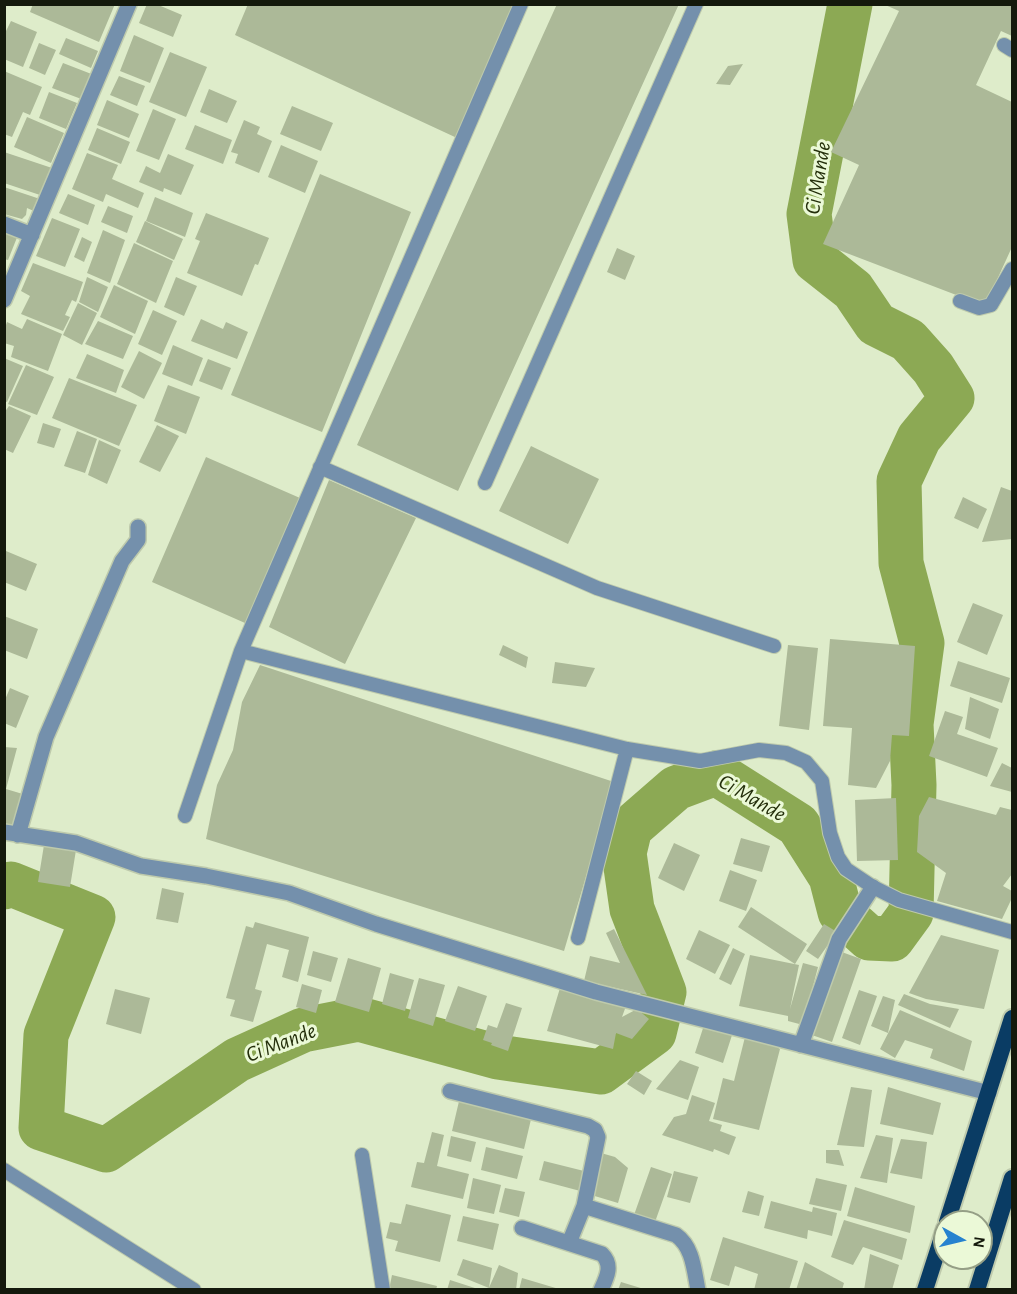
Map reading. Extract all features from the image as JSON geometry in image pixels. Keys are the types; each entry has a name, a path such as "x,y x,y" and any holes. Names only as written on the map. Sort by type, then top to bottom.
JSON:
{"highway":[{"path":"951,1210 1012,1018"},
{"path":"977,1290 1012,1178"},
{"path":"925,1290 933,1265"}],"street":[{"path":"4,300 129,4"},
{"path":"4,224 32,235"},
{"path":"138,527 138,540 122,561 46,737 11,833 76,843 141,866 206,876 289,893 376,924 642,1004 989,1093"},
{"path":"801,1044 839,939 873,887"},
{"path":"450,1091 547,1114 595,1130 598,1137 584,1206 569,1243"},
{"path":"584,1206 676,1235 687,1246 698,1290"},
{"path":"522,1228 602,1254 608,1264 608,1275 601,1290"}],"lane":[{"path":"185,816 241,651 521,4"},
{"path":"484,483 696,4"},
{"path":"960,301 979,308 991,305 1012,272"},
{"path":"320,467 597,588 774,646"},
{"path":"241,651 627,749 700,761 759,750 786,753 806,762 822,781 830,833 838,857 846,869 873,887 899,900 1012,932"},
{"path":"578,938 627,749"},
{"path":"362,1155 383,1290"},
{"path":"4,1170 194,1290"}],"building":[{"path":"33,4 115,4 99,42 30,12"},
{"path":"147,4 156,4 182,15 173,37 139,23"},
{"path":"248,4 516,4 457,138 235,35"},
{"path":"557,4 679,4 458,491 357,445"},
{"path":"883,4 1012,4 1012,36 1001,31 976,85 1012,102 1012,247 985,306 823,244 859,165 831,152 899,11"},
{"path":"11,21 37,32 23,67 4,59 4,35"},
{"path":"134,35 164,48 150,83 120,71"},
{"path":"66,38 98,51 91,68 59,54"},
{"path":"39,43 56,50 45,75 29,68"},
{"path":"170,52 207,67 186,117 149,102"},
{"path":"63,63 94,75 84,100 52,88"},
{"path":"743,64 730,85 716,84 728,66"},
{"path":"4,71 42,87 30,115 23,112 12,137 4,134"},
{"path":"119,76 145,86 137,106 110,95"},
{"path":"209,89 237,101 227,123 200,112"},
{"path":"49,92 77,103 66,129 39,118"},
{"path":"107,100 139,114 129,138 97,125"},
{"path":"292,106 333,123 321,151 280,134"},
{"path":"153,109 176,119 159,160 136,151"},
{"path":"27,117 64,133 51,163 14,147"},
{"path":"244,120 260,127 257,134 272,141 259,173 235,163 238,154 231,152"},
{"path":"195,125 232,140 223,164 185,149"},
{"path":"97,128 130,142 121,164 88,150"},
{"path":"281,145 318,161 305,193 268,177"},
{"path":"4,152 52,168 43,196 4,183"},
{"path":"87,153 118,165 112,179 144,193 138,208 106,194 103,202 72,189"},
{"path":"168,154 194,165 181,195 164,188 163,192 139,182 146,166 160,173"},
{"path":"320,174 411,212 322,432 231,395"},
{"path":"4,187 40,199 36,212 27,208 26,215 22,219 4,214"},
{"path":"68,194 95,205 88,225 59,213"},
{"path":"155,197 193,213 185,237 146,221"},
{"path":"108,206 133,216 127,233 101,222"},
{"path":"206,213 269,238 242,296 187,273 200,241 195,239"},
{"path":"52,218 80,229 65,267 36,256"},
{"path":"145,221 183,239 174,260 136,242"},
{"path":"4,224 20,230 8,260 4,259"},
{"path":"103,230 125,240 110,283 87,273"},
{"path":"82,237 92,242 84,262 74,257"},
{"path":"134,243 173,261 156,303 117,284"},
{"path":"617,248 635,256 625,280 607,272"},
{"path":"33,263 83,282 76,302 72,300 65,315 70,317 63,331 21,314 30,296 21,291"},
{"path":"87,277 108,287 98,312 79,302"},
{"path":"176,277 197,286 184,316 164,307"},
{"path":"114,285 148,301 135,334 100,317"},
{"path":"78,303 97,313 82,345 63,335"},
{"path":"153,310 177,321 162,355 138,344"},
{"path":"27,319 62,334 48,371 11,357 14,346 4,343 7,322 22,329"},
{"path":"201,319 223,329 226,322 248,332 237,359 191,341"},
{"path":"98,321 133,336 123,359 85,344"},
{"path":"173,345 203,358 192,386 162,374"},
{"path":"139,351 162,363 144,399 121,387"},
{"path":"87,354 124,370 116,393 76,378"},
{"path":"4,358 23,366 7,402 4,401"},
{"path":"208,359 231,368 222,390 199,381"},
{"path":"26,365 54,377 37,415 8,404"},
{"path":"69,378 137,405 119,446 52,418"},
{"path":"168,385 200,397 186,434 154,421"},
{"path":"9,406 31,416 13,453 4,449 4,413"},
{"path":"43,423 61,429 54,448 37,443"},
{"path":"157,425 179,436 160,472 139,462"},
{"path":"77,431 97,439 85,473 64,466"},
{"path":"99,440 121,450 107,484 88,475"},
{"path":"531,446 599,479 568,544 499,511"},
{"path":"206,457 300,498 245,623 152,582"},
{"path":"329,480 416,518 345,664 269,627"},
{"path":"1001,487 1012,491 1012,539 982,542"},
{"path":"963,497 987,509 978,529 954,518"},
{"path":"6,551 37,564 26,591 4,582"},
{"path":"973,603 1003,615 987,655 957,642"},
{"path":"4,616 38,629 27,659 4,650"},
{"path":"830,639 915,646 909,736 892,735 890,761 876,788 848,785 852,728 823,726"},
{"path":"503,645 528,657 526,668 499,655"},
{"path":"788,645 818,648 809,730 779,726"},
{"path":"958,661 1010,678 1002,703 950,686"},
{"path":"555,662 595,668 586,687 552,683"},
{"path":"260,665 614,782 564,951 206,839 217,785 233,750 242,702"},
{"path":"10,688 29,696 16,728 4,723 4,702"},
{"path":"970,697 999,709 990,739 965,729"},
{"path":"945,711 963,717 957,734 998,748 987,777 929,756"},
{"path":"4,747 17,748 6,789 26,795 16,831 4,827"},
{"path":"1002,763 1012,768 1012,792 990,786"},
{"path":"929,797 996,815 1000,807 1012,810 1012,874 1003,886 1012,891 1012,898 1002,919 937,901 946,873 917,852 919,816"},
{"path":"896,798 898,860 857,861 855,800"},
{"path":"741,838 770,846 762,872 733,864"},
{"path":"674,843 700,855 684,891 658,878"},
{"path":"44,845 76,850 70,887 38,882"},
{"path":"730,870 757,880 746,911 719,901"},
{"path":"162,888 184,893 178,923 156,919"},
{"path":"751,907 807,944 795,964 738,927"},
{"path":"255,922 309,937 298,982 282,977 289,950 267,944 255,989 262,991 253,1022 230,1016 235,1000 226,998 246,926 253,928"},
{"path":"824,924 837,932 818,959 806,951"},
{"path":"614,929 647,995 584,981 590,956 620,963 606,933"},
{"path":"699,930 730,945 715,974 686,959"},
{"path":"941,935 999,950 984,1009 926,999 909,993"},
{"path":"733,948 745,954 731,985 719,979"},
{"path":"313,951 338,958 331,982 307,975"},
{"path":"839,951 861,959 832,1042 809,1034"},
{"path":"750,955 799,965 790,1009 803,963 818,967 803,1025 788,1021 788,1016 739,1006"},
{"path":"348,958 381,968 369,1012 335,1002"},
{"path":"390,973 414,980 405,1011 382,1004"},
{"path":"419,978 445,985 433,1026 408,1018"},
{"path":"302,984 322,990 316,1013 296,1007"},
{"path":"458,986 487,996 475,1031 445,1021"},
{"path":"560,988 626,1006 622,1017 637,1009 649,1019 632,1039 616,1033 613,1049 547,1031"},
{"path":"115,989 150,998 141,1034 106,1024"},
{"path":"859,990 877,996 860,1045 842,1038"},
{"path":"904,994 930,1004 959,1009 950,1028 898,1005"},
{"path":"883,996 895,1000 888,1033 871,1026"},
{"path":"506,1003 522,1008 508,1051 483,1040 488,1025 497,1028"},
{"path":"900,1010 972,1041 964,1071 930,1058 933,1049 905,1040 895,1058 880,1049"},
{"path":"705,1022 733,1032 723,1063 695,1053"},
{"path":"746,1033 762,1037 780,1049 759,1130 713,1119 723,1078 734,1081"},
{"path":"680,1060 699,1067 688,1100 656,1089"},
{"path":"636,1071 652,1081 644,1095 627,1084"},
{"path":"851,1087 872,1090 864,1147 837,1145"},
{"path":"888,1087 941,1103 933,1135 880,1124"},
{"path":"692,1095 715,1103 709,1121 722,1125 720,1131 736,1137 729,1155 662,1135 674,1117 686,1114"},
{"path":"460,1097 532,1115 524,1149 452,1131"},
{"path":"432,1132 444,1135 437,1166 469,1174 463,1199 411,1187 417,1162 424,1163"},
{"path":"876,1135 893,1138 887,1183 860,1178"},
{"path":"451,1136 476,1142 471,1162 447,1156"},
{"path":"901,1139 927,1142 922,1179 890,1173"},
{"path":"486,1147 523,1156 517,1179 481,1170"},
{"path":"826,1150 839,1150 844,1166 826,1163"},
{"path":"601,1153 615,1157 628,1168 618,1203 588,1194"},
{"path":"544,1161 588,1172 584,1192 539,1180"},
{"path":"651,1167 672,1174 655,1222 634,1215"},
{"path":"674,1171 698,1177 690,1203 667,1197"},
{"path":"473,1178 501,1185 494,1214 467,1208"},
{"path":"816,1178 847,1185 841,1211 809,1204"},
{"path":"855,1187 915,1206 910,1233 847,1216"},
{"path":"505,1188 525,1192 519,1217 499,1212"},
{"path":"748,1191 764,1196 759,1216 742,1212"},
{"path":"771,1201 812,1212 813,1207 837,1213 832,1236 808,1230 807,1239 764,1228"},
{"path":"406,1204 451,1215 440,1262 395,1251 398,1241 386,1238 390,1222 401,1224"},
{"path":"463,1216 499,1224 493,1250 457,1241"},
{"path":"844,1220 907,1239 902,1260 863,1247 853,1265 831,1257"},
{"path":"723,1237 798,1261 789,1290 754,1290 758,1274 735,1266 729,1286 710,1280"},
{"path":"870,1254 899,1265 892,1290 864,1290"},
{"path":"463,1259 492,1268 489,1288 457,1275"},
{"path":"805,1262 844,1283 842,1290 796,1290"},
{"path":"499,1265 518,1273 516,1290 488,1290"},
{"path":"392,1275 437,1286 436,1290 389,1290"},
{"path":"522,1278 559,1289 559,1290 519,1290"},
{"path":"450,1280 478,1289 478,1290 447,1290"},
{"path":"621,1282 644,1289 644,1290 618,1290"}],"waterway":[{"name":"Ci Mande","path":"4,887 11,884 93,917 46,1035 41,1128 106,1150 237,1060 303,1030 359,1019 498,1057 601,1072 654,1033 664,992 632,909 624,853 630,828 676,788 716,773 798,825 831,877 840,912 869,938 892,939 911,913 914,785 911,724 922,643 901,563 899,481 919,438 952,398 933,368 908,340 876,324 853,290 815,260 809,214 850,4"}]}
